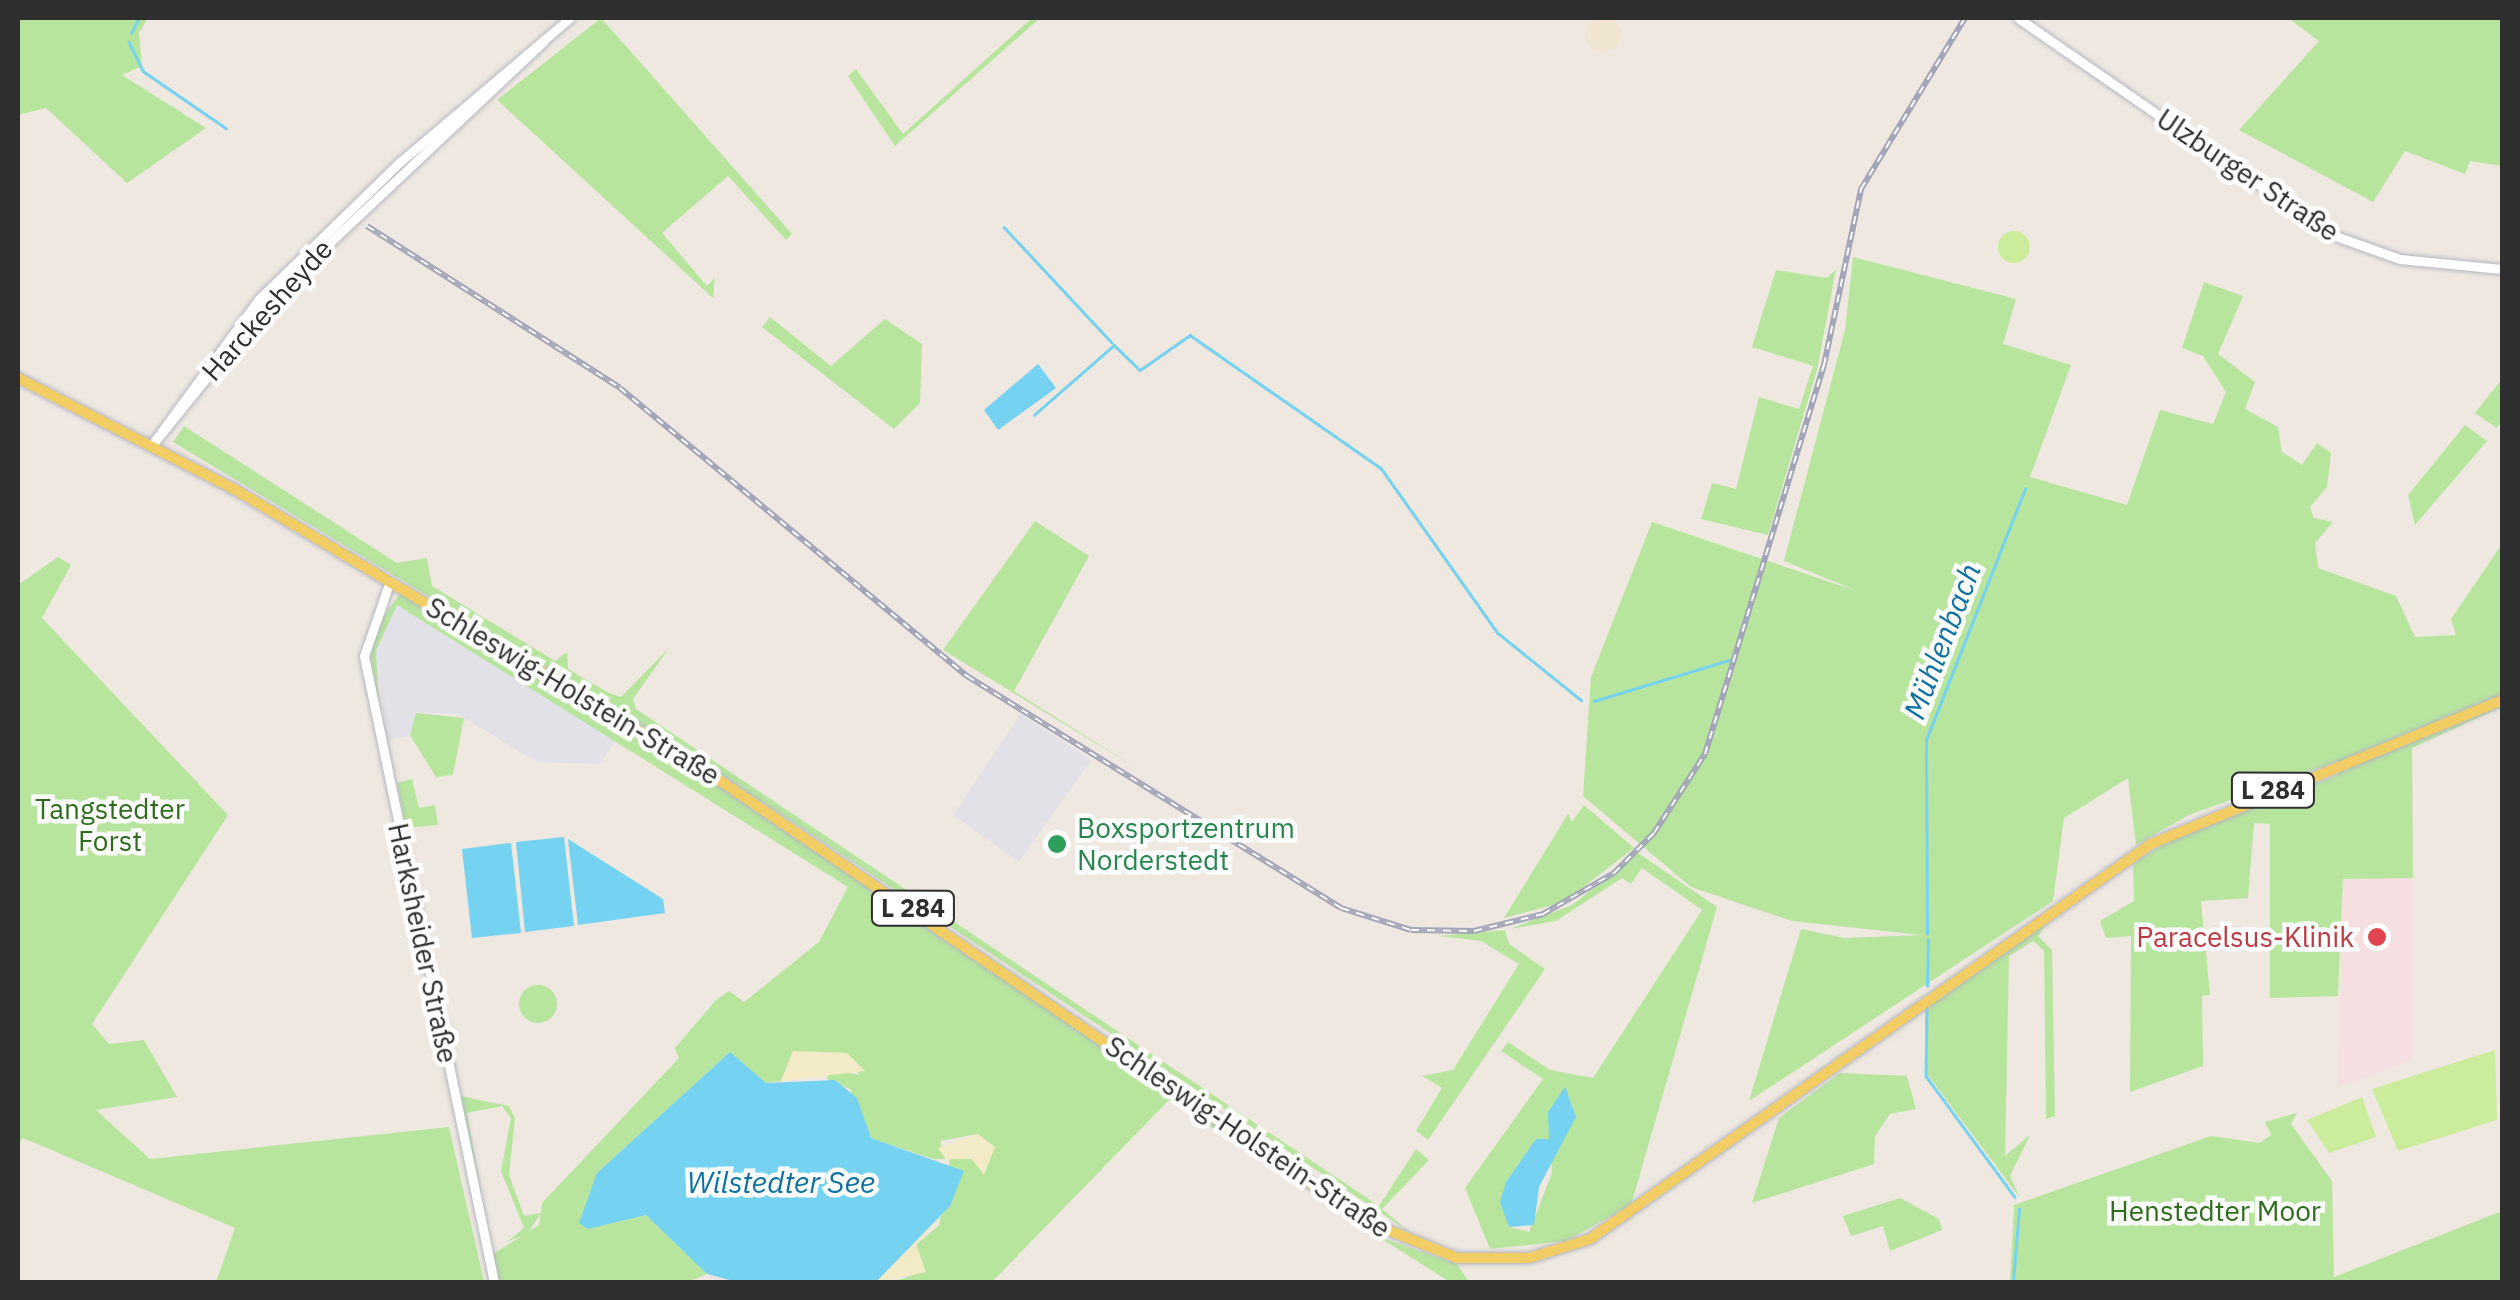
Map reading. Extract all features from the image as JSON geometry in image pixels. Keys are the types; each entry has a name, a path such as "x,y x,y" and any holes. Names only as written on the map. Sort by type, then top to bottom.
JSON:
{"main road":[{"name":"Harckesheyde","path":"151,446 259,311 570,18"},
{"name":"Ulzburger Straße","path":"2018,18 2330,234 2400,259 2502,268"},
{"name":"Schleswig-Holstein-Straße","path":"18,378 151,446 393,583 784,820 1368,1222 1468,1259 1547,1254 1616,1224 2182,826 2502,700"},
{"name":"Harksheider Straße","path":"393,583 379,606 364,662 494,1282"}],"shaded area":[{"path":"1603,16 1616,21 1621,34 1616,47 1603,52 1590,47 1585,34 1590,21"},
{"path":"397,605 619,736 600,764 537,762 458,714 416,713 410,735 387,741 376,651"},
{"path":"1021,714 1091,760 1019,862 953,815"},
{"name":"Paracelsus-Klinik","path":"2413,878 2413,1060 2338,1087 2343,879"}],"green space":[{"path":"18,18 148,18 139,33 142,66 122,75 206,128 127,183 46,108 18,115"},
{"path":"601,18 792,234 786,240 728,176 662,233 707,286 715,278 713,298 497,100"},
{"path":"1032,18 1040,18 895,146 848,76 856,69 903,134"},
{"path":"2288,18 2502,18 2502,166 2470,161 2465,174 2405,151 2373,202 2239,130 2319,41"},
{"path":"2014,231 2025,236 2030,247 2025,258 2014,263 2003,258 1998,247 2003,236"},
{"path":"1853,257 2016,299 2003,344 2071,365 2030,477 2127,505 2160,410 2213,424 2226,392 2203,356 2182,348 2204,282 2243,296 2218,354 2255,382 2245,409 2278,427 2282,452 2302,465 2317,443 2331,453 2327,487 2310,507 2314,518 2333,522 2315,543 2318,568 2396,596 2415,637 2456,635 2451,619 2502,544 2502,707 2412,748 2413,878 2343,879 2338,996 2270,998 2270,824 2254,823 2248,898 2201,901 2210,995 2202,996 2203,1066 2130,1092 2131,936 2106,938 2100,921 2134,901 2133,863 2179,835 2338,775 2338,761 2189,815 2136,845 2128,778 2064,818 2053,901 1749,1101 1801,929 1845,938 1922,935 1792,921 1691,887 1583,796 1591,677 1652,522 1857,591 1784,561 1845,330"},
{"path":"1836,269 1817,370 1768,535 1701,519 1712,483 1736,489 1759,397 1799,409 1813,366 1752,347 1776,270 1827,278"},
{"path":"770,317 831,366 885,319 922,344 920,403 894,429 762,327"},
{"path":"2502,379 2502,421 2497,428 2475,413"},
{"path":"2465,425 2487,441 2415,525 2408,495"},
{"path":"184,426 397,563 427,558 432,586 555,661 567,652 568,669 609,693 621,697 669,648 633,699 636,709 1379,1206 1416,1149 1429,1160 1382,1209 1411,1233 698,759 173,442"},
{"path":"1035,521 1089,556 1014,691 1141,771 943,650"},
{"name":"Tangstedter Forst","path":"58,557 71,565 42,618 228,815 92,1024 109,1044 144,1040 177,1097 96,1110 150,1159 449,1127 484,1282 216,1282 235,1228 23,1138 18,1146 18,585"},
{"path":"401,592 735,794 1336,1208 1169,1100 992,1282 892,1282 925,1271 916,1245 939,1225 950,1159 972,1159 984,1174 978,1134 940,1141 946,1159 933,1159 871,1138 850,1089 827,1079 830,1070 859,1075 847,1053 793,1052 781,1081 765,1083 730,1052 597,1173 588,1229 646,1215 707,1274 688,1282 497,1282 493,1254 539,1225 542,1203 679,1058 675,1048 716,1000 729,991 744,1002 819,942 848,887 397,605 376,651 380,721 368,638"},
{"path":"416,713 464,718 453,775 436,777 410,735"},
{"path":"412,779 419,808 435,805 438,825 406,828 397,783"},
{"path":"1584,805 1634,848 1564,902 1504,918 1568,814 1572,822"},
{"path":"1638,853 1717,907 1631,1205 1566,1241 1490,1249 1465,1188 1543,1079 1501,1051 1508,1042 1550,1070 1593,1078 1702,910 1642,868 1631,884 1622,878 1556,921 1510,929 1572,905","holes":["1536,1139 1550,1139 1552,1173 1529,1232 1509,1227 1506,1182"]},
{"path":"2052,917 2038,936 2052,950 2055,1116 2046,1119 2044,951 2033,941 2009,956 2005,1156 2030,1135 2010,1176 2020,1198 1925,1071 1925,1010"},
{"path":"1505,930 1509,944 1545,969 1428,1140 1416,1131 1442,1088 1422,1076 1453,1070 1519,964 1481,941 1438,936"},
{"path":"538,985 551,991 557,1004 551,1017 538,1023 525,1017 519,1004 525,991"},
{"path":"2495,1050 2497,1120 2398,1151 2372,1089"},
{"path":"1840,1073 1907,1076 1916,1109 1890,1114 1875,1136 1874,1164 1752,1203 1779,1118"},
{"path":"460,1096 509,1106 515,1118 509,1175 524,1216 541,1213 528,1233 507,1242 524,1228 501,1171 511,1118 502,1106 467,1113 491,1249"},
{"path":"2362,1097 2376,1137 2329,1153 2307,1120"},
{"name":"Henstedter Moor","path":"2297,1113 2291,1124 2332,1181 2334,1277 2502,1211 2502,1282 2010,1282 2014,1205 2211,1136 2260,1143 2271,1135 2265,1122"},
{"path":"1900,1198 1939,1219 1942,1230 1890,1251 1883,1226 1851,1236 1843,1216"},
{"path":"1377,1236 1457,1264 1469,1282 1450,1282"}],"sand":[{"path":"793,1051 847,1053 865,1071 781,1081"},
{"path":"978,1134 995,1147 984,1175 972,1159 946,1159 938,1148"},
{"path":"950,1206 916,1244 926,1272 876,1282"}],"water":[{"path":"1038,364 1056,388 998,430 984,410"},
{"path":"564,837 574,926 525,932 516,842"},
{"path":"568,839 663,899 665,913 578,925"},
{"path":"511,843 521,933 472,938 462,849"},
{"name":"Wilstedter See","path":"730,1052 766,1083 835,1080 857,1098 871,1138 964,1171 950,1206 876,1282 737,1282 707,1274 646,1215 588,1229 579,1223 597,1173"},
{"path":"1565,1087 1576,1117 1539,1187 1534,1225 1509,1227 1500,1202 1506,1182 1536,1139 1549,1139 1548,1112"}],"waterway":[{"path":"131,33 139,18"},
{"path":"129,42 143,71 226,128"},
{"path":"1004,227 1112,343"},
{"path":"1034,415 1114,345 1140,370 1190,335 1381,468 1498,633 1581,700"},
{"name":"Mühlenbach","path":"1927,934 1926,740 2025,489"},
{"path":"1594,701 1729,660"},
{"name":"Mühlenbach","path":"1927,986 1928,940"},
{"name":"Mühlenbach","path":"1927,1008 1926,1076 2015,1197"},
{"name":"Mühlenbach","path":"2013,1282 2019,1209"}],"railway":[{"path":"367,226 620,388 967,676 1341,908 1411,930 1474,931 1543,914 1614,873 1654,833 1705,754 1824,365 1861,189 1965,18"}],"place":[{"name":"Boxsportzentrum Norderstedt","path":"1057,844"},
{"name":"Paracelsus-Klinik","path":"2377,937"}]}
